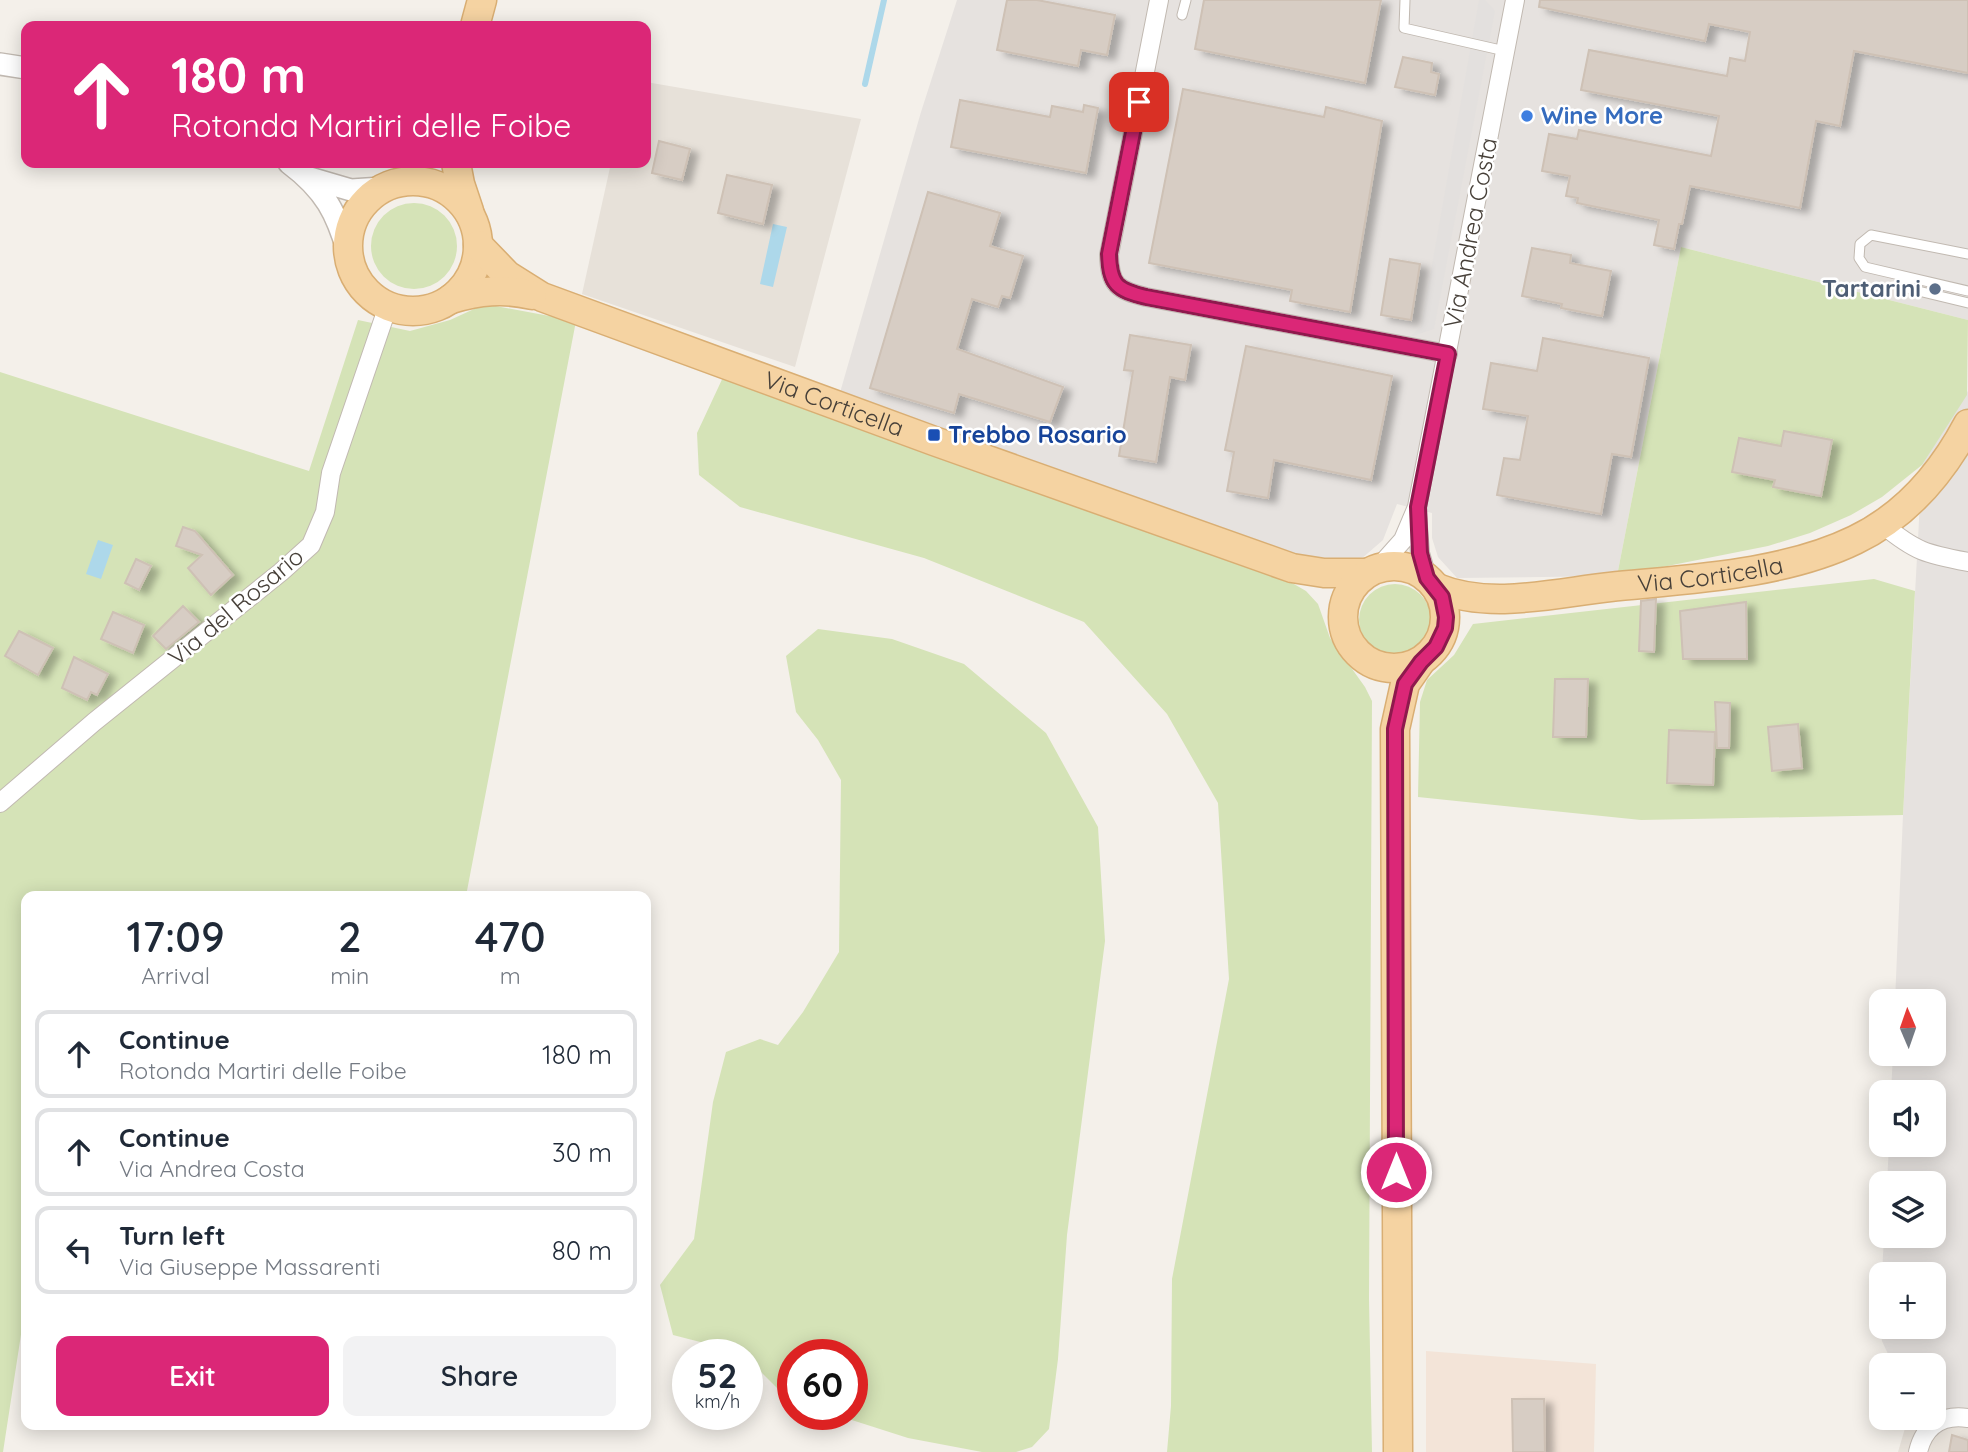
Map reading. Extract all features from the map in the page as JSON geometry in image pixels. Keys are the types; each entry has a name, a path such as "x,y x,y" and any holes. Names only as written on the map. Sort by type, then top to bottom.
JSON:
{"main road":[{"path":"476,21 482,0"},
{"path":"451,299 463,288 471,275 477,261 478,245 475,223 457,168"},
{"path":"470,214 455,196 435,184 403,177 369,198 351,224 348,240 354,274 372,296 388,306 405,311 430,309 451,299 479,291 496,290 542,297"},
{"name":"Via Corticella","path":"478,245 507,275 542,297 934,441 1292,568 1324,573 1373,571"},
{"name":"Via Corticella","path":"1432,583 1458,595 1508,598 1681,580 1754,569 1823,552 1854,540 1882,524 1925,487 1944,464 1968,424"},
{"path":"1343,626 1345,602 1357,581 1388,566 1409,568 1432,583 1442,597 1446,617 1442,638"},
{"path":"1292,568 1310,579 1322,592 1352,646 1368,662 1381,684 1395,729"},
{"path":"1398,1452 1395,729 1405,684 1421,662 1459,621 1479,609 1508,598"},
{"path":"1368,662 1394,669 1421,662"}],"street":[{"path":"1159,0 1109,254 1109,272 1115,284 1125,292 1146,297 1448,354"},
{"name":"Via Andrea Costa","path":"1373,571 1403,540 1418,507 1515,0"},
{"path":"0,64 21,67"},
{"path":"296,168 308,177 332,208 349,256"},
{"path":"308,177 351,190 403,177"},
{"name":"Via del Rosario","path":"0,803 94,722 311,545 325,512 331,473 388,306"},
{"name":"Via Andrea Costa","path":"1418,507 1420,553 1432,583"},
{"path":"1882,524 1903,542 1923,553 1968,562"},
{"path":"1918,1452 1930,1426 1947,1417 1968,1418"}],"lane":[{"path":"1182,15 1186,0"},
{"path":"1405,0 1405,28 1506,51"},
{"path":"1968,254 1871,235 1860,244 1859,258 1865,267 1968,291"},
{"path":"1899,275 1910,289 1968,303"}],"shaded area":[{"path":"957,0 1968,0 1968,320 1681,247 1617,576 1457,578 1438,557 1432,538 1432,513 1397,504 1383,540 1360,560 1339,562 1293,555 839,396 921,112"},
{"path":"1479,0 1485,0 1495,11 1434,329 1410,337 1421,327"},
{"path":"651,83 861,119 795,367 582,294 610,168 651,168"},
{"path":"1968,391 1968,1407 1946,1409 1946,1353 1888,1353 1882,1339 1946,1339 1946,1262 1883,1262 1883,1248 1946,1248 1946,1171 1888,1171 1888,1157 1946,1157 1946,1080 1892,1080 1892,1066 1946,1066 1946,989 1896,989 1922,465"},
{"path":"1426,1351 1596,1364 1594,1452 1426,1452"},
{"path":"1946,1407 1968,1407 1968,1452 1898,1452 1904,1430 1946,1430"}],"green space":[{"path":"414,203 430,207 444,216 453,230 457,246 453,262 444,276 430,285 414,289 398,285 384,276 375,262 371,246 375,230 384,216 398,207"},
{"path":"1681,247 1968,320 1967,395 1922,465 1882,497 1851,515 1810,533 1768,546 1617,576"},
{"path":"485,304 576,321 467,891 21,891 21,1335 3,1452 0,1452 0,372 309,471 358,320 410,331 450,320"},
{"path":"725,373 1280,576 1306,591 1318,604 1330,638 1372,701 1369,1299 1372,1452 1167,1452 1171,1406 1172,1279 1229,979 1218,803 1167,714 1084,622 924,558 740,507 699,475 697,433"},
{"path":"1874,579 1915,591 1903,815 1641,820 1418,797 1420,702 1427,680 1454,655 1473,624"},
{"path":"1395,584 1415,590 1425,600 1431,620 1425,640 1415,650 1395,656 1375,650 1365,640 1359,620 1365,600 1375,590"},
{"path":"818,629 892,639 964,664 1046,733 1098,827 1105,941 1067,1235 1058,1359 1049,1429 1032,1447 1016,1452 982,1452 908,1438 868,1425 868,1339 777,1339 777,1388 763,1374 763,1339 689,1339 673,1335 660,1285 694,1239 713,1102 726,1052 760,1039 778,1045 803,1012 839,952 841,780 818,740 796,712 786,656"}],"water":[{"path":"773,224 787,227 773,287 760,284"},
{"path":"98,540 113,545 101,579 86,574"}],"building":[{"path":"1007,0 1037,0 1115,15 1107,55 1081,50 1078,66 997,50"},
{"path":"1204,0 1381,0 1365,83 1195,49"},
{"path":"1540,0 1968,0 1968,73 1854,51 1840,126 1816,121 1800,208 1690,186 1674,249 1654,245 1659,220 1577,203 1578,198 1566,196 1570,176 1542,171 1549,134 1577,139 1579,130 1711,156 1719,116 1581,90 1589,50 1727,76 1730,58 1745,61 1750,32 1709,24 1705,41 1539,7"},
{"path":"1403,57 1432,63 1431,72 1439,74 1435,95 1395,87"},
{"path":"1183,89 1324,117 1326,107 1382,121 1350,312 1290,301 1292,290 1149,263"},
{"path":"960,100 1050,117 1052,106 1083,112 1084,105 1098,108 1086,173 951,147"},
{"path":"659,141 690,149 682,180 652,173"},
{"path":"727,175 772,185 763,224 718,213"},
{"path":"928,192 1000,213 990,246 1023,256 1010,298 1002,296 998,307 972,299 957,349 1063,387 1050,422 959,394 954,413 870,388"},
{"path":"1532,248 1571,255 1570,263 1611,271 1602,316 1561,308 1562,304 1522,296"},
{"path":"1390,259 1420,264 1411,320 1381,315"},
{"path":"1130,335 1191,345 1185,380 1170,377 1156,462 1119,456 1133,371 1124,370"},
{"path":"1543,338 1649,358 1631,457 1612,454 1601,514 1497,495 1504,458 1520,460 1528,416 1483,409 1491,363 1537,371"},
{"path":"1246,346 1392,376 1371,480 1274,460 1268,498 1227,491 1234,452 1225,450"},
{"path":"1784,431 1832,440 1821,496 1773,487 1775,480 1732,472 1739,438 1781,446"},
{"path":"183,527 195,531 233,575 211,595 188,568 202,555 176,546"},
{"path":"136,559 151,566 139,590 125,583"},
{"path":"1656,599 1654,652 1639,651 1641,601"},
{"path":"1746,602 1747,659 1683,659 1680,611"},
{"path":"183,606 199,622 166,649 153,636"},
{"path":"113,612 144,625 133,653 101,639"},
{"path":"19,631 53,648 38,675 5,656"},
{"path":"74,657 108,674 97,695 91,692 87,700 62,688"},
{"path":"1555,679 1588,679 1586,737 1553,737"},
{"path":"1715,702 1730,703 1729,748 1717,748"},
{"path":"1798,724 1802,768 1772,771 1768,727"},
{"path":"1669,730 1715,732 1713,785 1667,783"},
{"path":"1512,1399 1544,1399 1545,1452 1513,1452"},
{"path":"1952,1435 1968,1440 1968,1452 1949,1452"}],"waterway":[{"path":"865,84 884,0"}],"place":[{"name":"Wine More","path":"1527,116"},
{"name":"Tartarini","path":"1935,289"},
{"name":"Trebbo Rosario","path":"934,435"}],"route":[{"path":"1139,102 1109,254 1109,272 1115,284 1125,292 1146,297 1448,354 1418,507 1417,532 1427,578 1437,588 1445,607 1445,628 1436,647 1405,684 1395,729 1396,1172"}]}
